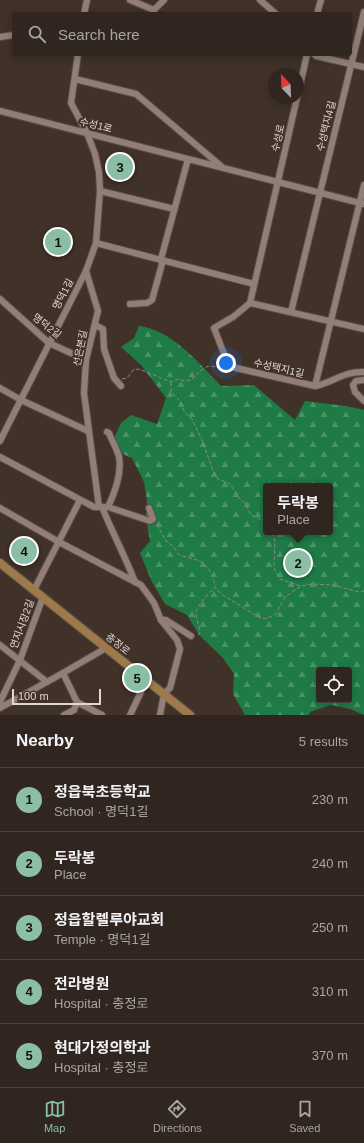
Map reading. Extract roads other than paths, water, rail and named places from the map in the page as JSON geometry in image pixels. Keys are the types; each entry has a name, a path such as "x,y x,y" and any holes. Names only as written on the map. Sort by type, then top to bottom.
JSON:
{"main road":[{"name":"충정로","path":"0,563 190,715"}],"street":[{"path":"84,12 86,0"},
{"path":"130,0 142,2 154,10 164,0"},
{"path":"318,12 321,0"},
{"path":"263,1 274,12"},
{"name":"수성택지4길","path":"320,193 364,12"},
{"path":"0,37 12,35"},
{"name":"명덕1길","path":"0,441 86,271 96,243 100,191 99,172 95,154 72,103 78,56"},
{"path":"304,68 307,56"},
{"path":"316,56 364,67"},
{"path":"75,79 136,94 223,168"},
{"name":"수성로","path":"278,182 296,104"},
{"name":"수성1로","path":"0,111 362,203"},
{"path":"130,304 147,303 152,300 162,264 161,259 188,159"},
{"path":"278,182 250,302 364,329"},
{"path":"331,322 362,203 364,185"},
{"path":"100,191 174,209"},
{"path":"291,312 320,193"},
{"path":"96,243 254,284"},
{"name":"선은본길","path":"86,271 98,311 86,360 84,393 88,431 103,507 135,582"},
{"name":"명덕2길","path":"0,300 49,343 86,360"},
{"name":"수성택지1길","path":"250,302 233,317 214,328 228,364 236,368 315,386 323,385 339,376 356,371 364,372"},
{"name":"수성택지1길","path":"315,386 331,322"},
{"path":"95,325 103,329 104,349 116,380 121,386"},
{"path":"364,380 356,381 353,385 355,392 364,401"},
{"path":"0,388 20,400 88,431"},
{"path":"103,507 115,491 119,470 119,457 109,433 107,432"},
{"path":"0,457 94,507 103,507 150,521 153,519 149,508"},
{"path":"34,590 80,500"},
{"path":"0,508 59,542 141,585 154,603 161,620 177,640 180,649 170,688 164,694 160,715"},
{"name":"연지시장2길","path":"0,702 20,660 43,597"},
{"path":"161,620 166,620 191,636"},
{"path":"0,645 47,682"},
{"path":"0,708 63,674 106,648"},
{"path":"63,674 78,702 102,715"},
{"path":"130,715 141,692 144,678"},
{"path":"64,715 73,712 78,702"}],"place":[{"name":"정읍할렐루야교회","path":"120,167"},
{"name":"정읍북초등학교","path":"58,242"},
{"name":"전라병원","path":"24,551"},
{"name":"두락봉","path":"298,563"},
{"name":"현대가정의학과","path":"137,678"}]}
